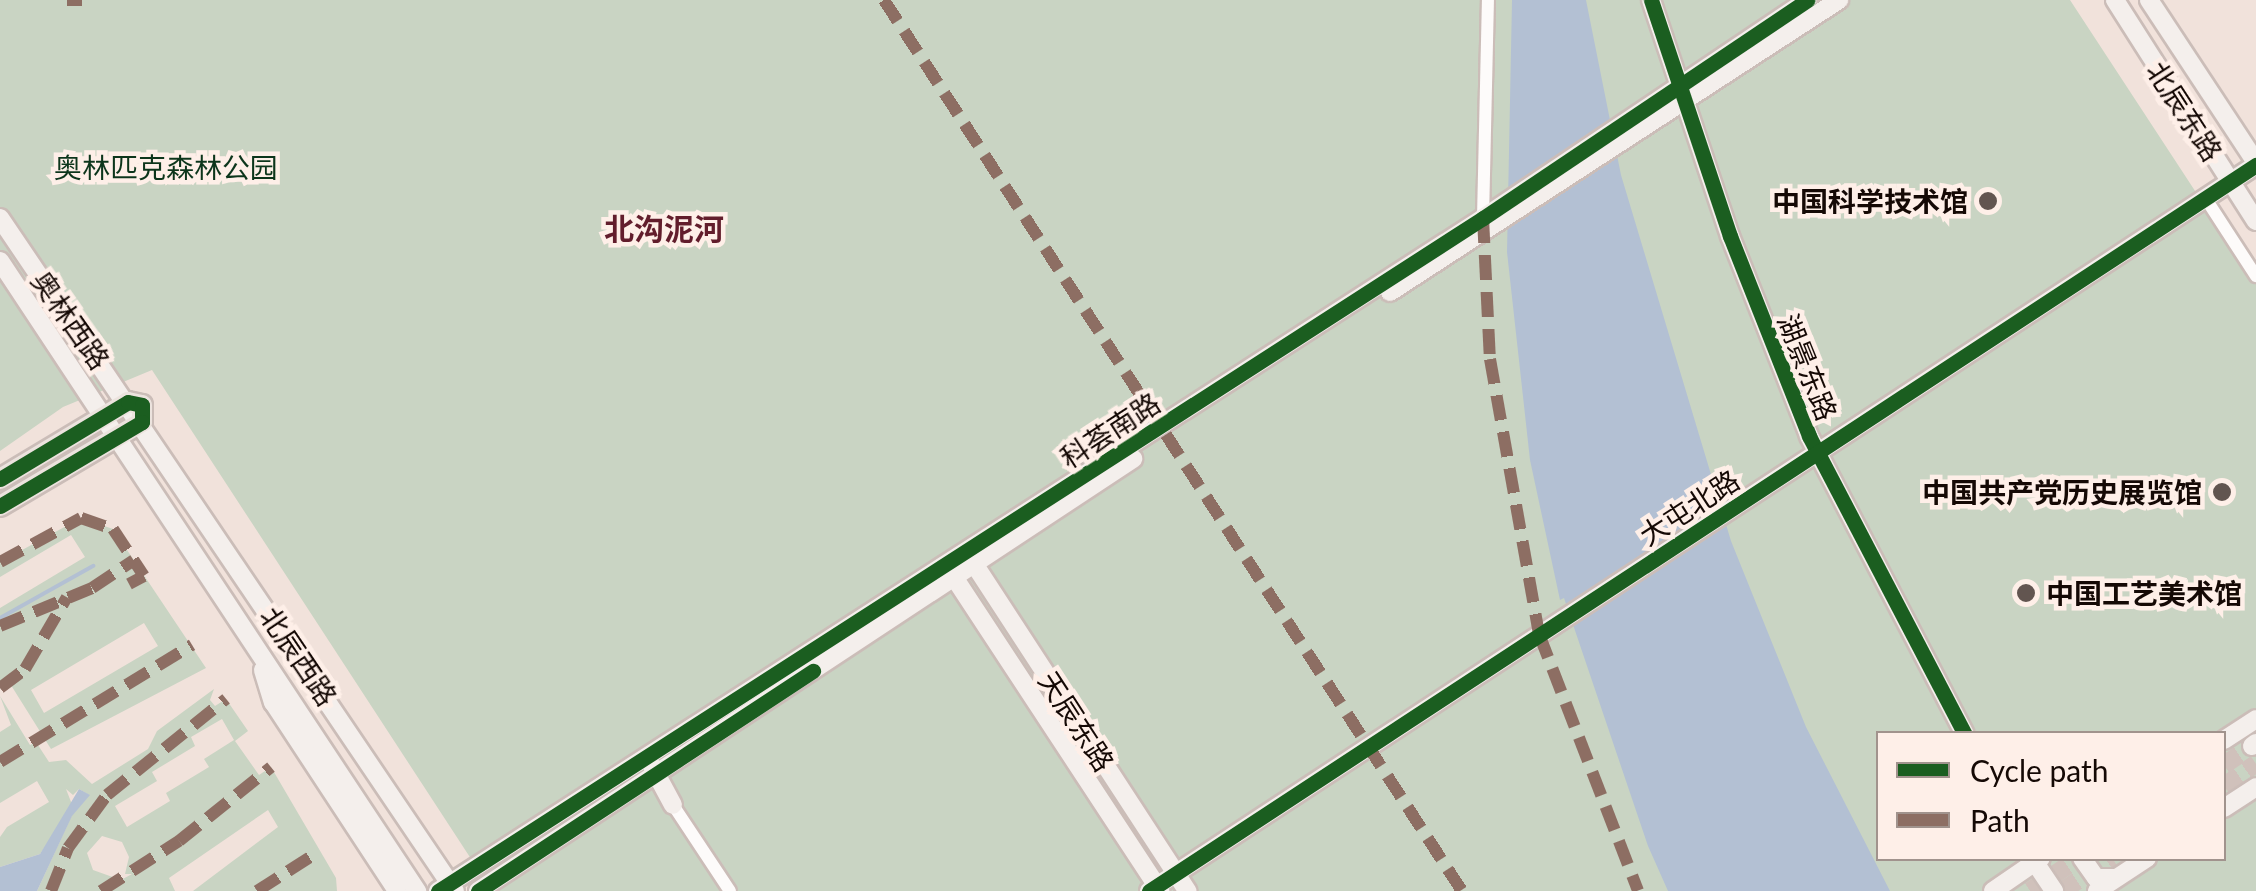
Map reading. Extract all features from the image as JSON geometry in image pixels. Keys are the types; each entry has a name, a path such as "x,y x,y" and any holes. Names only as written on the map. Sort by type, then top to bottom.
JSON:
{"main road":[{"path":"0,479 128,402 142,405 142,422 0,506"}],"street":[{"path":"1483,218 1488,0"},
{"name":"湖景东路","path":"1640,0 1812,456 1950,731"},
{"name":"湖景东路","path":"1652,0 1677,96"},
{"name":"科荟南路","path":"1677,96 1808,0"},
{"name":"科荟南路","path":"970,559 1504,212 1611,138 1839,0"},
{"name":"北辰东路","path":"2115,0 2256,221"},
{"name":"北辰东路","path":"2149,0 2256,164"},
{"name":"大屯北路","path":"1155,889 2256,164"},
{"name":"北辰东路","path":"2206,198 2256,276"},
{"name":"科荟南路","path":"478,891 1483,218 1504,212"},
{"name":"奥林西路","path":"0,218 128,402"},
{"name":"奥林西路","path":"0,262 116,437"},
{"name":"北辰西路","path":"142,422 448,888"},
{"name":"北辰西路","path":"116,437 417,891"},
{"name":"湖景东路","path":"1812,456 1962,731"},
{"name":"天辰东路","path":"970,559 1187,891"},
{"name":"科荟南路","path":"448,888 643,759 951,572"},
{"name":"天辰东路","path":"951,572 1155,889"},
{"path":"258,650 274,702 397,891"},
{"path":"2226,739 2256,719"},
{"path":"643,759 730,891"},
{"path":"2226,807 2256,787"},
{"path":"1994,891 2031,861"},
{"path":"2031,861 2043,891"},
{"path":"2031,861 2054,891"},
{"path":"2084,861 2096,878 2116,878"},
{"path":"2097,891 2142,861"},
{"path":"401,866 425,891"}],"green space":[{"name":"奥林匹克森林公园","path":"0,0 2070,0 2256,284 2256,891 492,891 152,370 63,407 0,451"},
{"path":"81,518 113,529 206,668 51,749 9,682 0,688 0,608 85,557 71,535 0,577 0,562","holes":["144,623 158,646 44,713 31,690"]},
{"path":"214,689 210,700 215,706 226,699 248,731 235,741 259,775 271,767 336,878 337,891 193,891 278,827 268,810 169,878 175,891 37,891 72,815 89,795 79,789 73,795 66,789 73,807 40,854 0,867 0,837 7,827 49,802 37,781 0,803 0,732 11,725 0,696 30,745 36,742 49,762 66,760 92,784 148,749 157,731","holes":["222,719 234,740 204,759 209,767 166,793 170,801 127,827 115,806 157,781 152,772 195,746 191,737","102,836 122,842 129,857 125,874 132,874 121,880 93,870 87,853"]}],"water":[{"path":"1512,0 1586,0 1621,175 1731,541 1806,727 1890,891 1668,891 1648,846 1564,598 1560,600 1530,460 1507,252"},
{"path":"79,789 90,795 72,816 37,891 0,891 0,867 40,854"}],"waterway":[{"path":"0,618 93,566"}],"tunnel":[{"path":"2226,764 2252,746"},
{"path":"2226,785 2256,764"},
{"path":"2030,891 2075,861"},
{"path":"2062,891 2107,861"}],"marked path":[{"path":"67,0 82,0"},
{"path":"884,0 1462,891"},
{"path":"1483,218 1490,359 1539,634 1638,891"},
{"path":"0,562 81,518 113,529 144,576 129,584"},
{"path":"0,626 92,588 134,560"},
{"path":"0,688 25,669 67,597"},
{"path":"0,762 192,645"},
{"path":"51,891 68,848 107,795 226,699"},
{"path":"101,891 179,841 271,767"},
{"path":"257,891 318,852"}],"cycle path":[{"path":"1651,0 1730,236 1809,436 1963,731"},
{"path":"438,891 1483,218 1808,0"},
{"path":"1149,891 2256,165"},
{"path":"0,479 128,402 142,405 142,422 0,506"},
{"path":"478,891 813,671"}],"place":[{"name":"中国科学技术馆","path":"1988,201"},
{"name":"中国共产党历史展览馆","path":"2222,492"},
{"name":"中国工艺美术馆","path":"2026,593"}],"district":[{"name":"北沟泥河","path":"664,228"}]}
